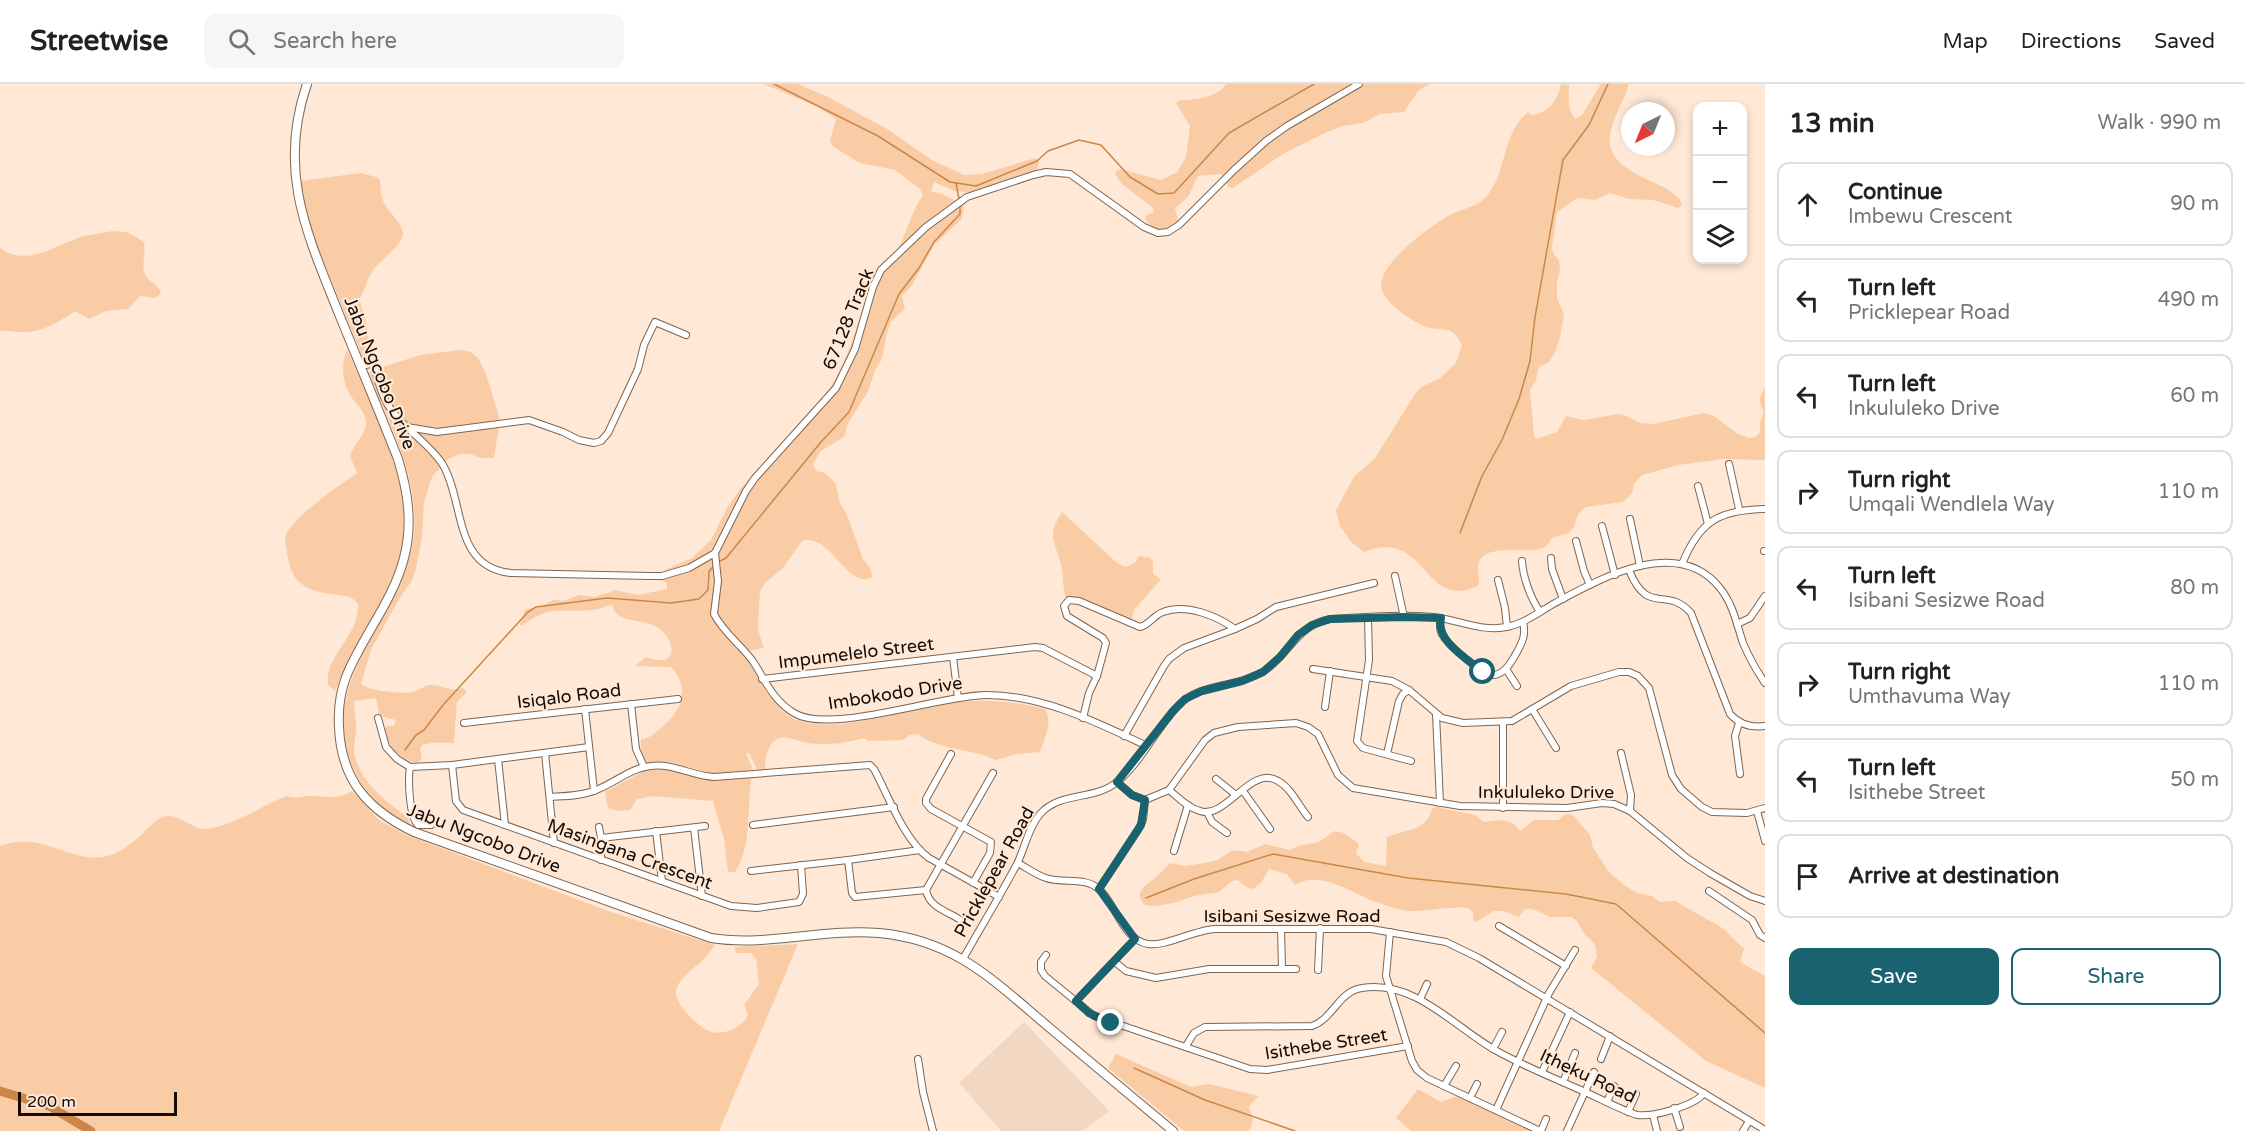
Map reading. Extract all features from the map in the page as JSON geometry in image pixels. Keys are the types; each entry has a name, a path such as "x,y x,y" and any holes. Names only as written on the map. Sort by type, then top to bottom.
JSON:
{"main road":[{"name":"Jabu Ngcobo Drive","path":"307,84 295,134 294,160 297,198 305,230 398,459 410,517 406,548 399,573 350,668 339,704 339,739 344,760 355,786 386,817 424,836 711,938 735,942 755,942 843,933 881,933 916,940 950,952 997,983 1173,1131"}],"street":[{"name":"67128 Track","path":"715,554 755,477 836,388 855,349 873,287 881,270 909,242 946,212 968,197 993,188 1034,175 1058,172 1070,174 1083,182 1151,231 1168,232 1179,225 1266,141 1287,126 1359,84"},
{"path":"406,427 437,432 529,420 588,443 601,441 608,433 636,375 644,345 655,322 686,336"},
{"path":"360,366 371,364 374,366 385,401 406,427 442,463 450,480 460,521 473,553 486,565 504,572 662,576 688,568 715,554"},
{"path":"1730,464 1739,509"},
{"path":"1698,486 1708,524"},
{"path":"1682,564 1694,539 1708,524 1739,509 1765,509"},
{"path":"1630,519 1641,566"},
{"path":"1602,526 1615,575"},
{"path":"1576,541 1590,585"},
{"name":"Imbokodo Drive","path":"715,554 718,581 714,614 722,627 753,661 767,688 784,706 800,716 811,720 866,715 958,698 989,695 1041,703 1125,735 1147,746"},
{"path":"1551,558 1552,569 1563,598"},
{"path":"1522,561 1522,569 1530,593 1540,612"},
{"name":"Pricklepear Road","path":"963,959 1018,863 1035,821 1044,809 1058,800 1090,794 1117,782 1185,699 1202,691 1242,681 1263,672 1280,657 1298,635 1312,625 1330,619 1404,617 1441,618 1482,628 1507,627 1523,622 1563,598 1615,575 1662,562 1682,564 1703,573 1720,589 1728,601 1749,656 1765,683"},
{"path":"1629,570 1636,586 1643,594 1682,604 1691,613 1703,639 1728,711 1739,723 1755,727 1765,726"},
{"path":"1395,576 1404,617"},
{"path":"1498,580 1507,627"},
{"path":"1125,735 1169,659 1184,648 1235,630 1257,620 1276,607 1361,589 1374,583"},
{"path":"1737,624 1750,618 1765,596"},
{"path":"1083,718 1089,693 1106,646 1105,640 1067,616 1064,606 1071,600 1079,601 1140,627 1163,612 1184,609 1197,611 1225,622 1235,630"},
{"path":"1368,617 1370,653 1357,741 1364,748 1411,761"},
{"path":"1441,618 1439,625 1443,635 1483,672 1495,675 1506,669 1524,638 1523,622"},
{"name":"Impumelelo Street","path":"762,679 1039,647 1097,676"},
{"name":"Impumelelo Street","path":"953,657 958,698"},
{"path":"1313,669 1392,681 1409,690 1436,714 1454,722 1516,720 1563,690 1581,682 1619,672 1633,673 1649,687 1672,775 1681,789 1702,807 1712,812 1727,814 1757,811 1765,807"},
{"path":"1506,669 1517,686"},
{"path":"1325,708 1330,671"},
{"path":"1387,754 1399,701 1409,690"},
{"name":"Isiqalo Road","path":"464,723 678,699"},
{"path":"631,704 636,749 644,767"},
{"path":"1532,709 1556,748"},
{"path":"585,710 594,791"},
{"path":"1436,714 1440,803"},
{"path":"378,718 386,747 397,759 410,767 452,765 589,747"},
{"path":"1503,722 1503,808"},
{"name":"Inkululeko Drive","path":"1169,790 1205,740 1214,733 1238,726 1296,723 1318,734 1338,775 1353,788 1440,803 1503,808 1567,808 1608,803 1630,811 1687,858 1710,873 1755,898 1765,901"},
{"path":"1739,723 1736,736 1740,774"},
{"path":"545,753 554,843"},
{"path":"1622,753 1631,795 1630,811"},
{"path":"951,754 926,799 926,803 932,809 989,841 992,847 974,883"},
{"path":"498,759 505,825"},
{"name":"Masingana Crescent","path":"452,765 456,801 460,808 731,906 750,908 795,904 801,901 803,894 801,865"},
{"path":"550,797 594,791 644,767 665,765 714,777 867,765 874,769 906,831 920,850 941,865 999,897"},
{"path":"410,767 409,781 414,820 420,825 431,825"},
{"path":"959,918 932,903 928,899 926,890 993,773"},
{"path":"1117,782 1132,795 1145,800 1169,790 1188,805 1207,812 1263,778 1276,779 1287,789 1308,817"},
{"path":"1216,779 1239,793 1270,829"},
{"path":"1099,889 1141,825 1145,800"},
{"path":"1174,851 1188,805"},
{"path":"753,825 894,807"},
{"path":"1757,811 1765,841"},
{"path":"1207,812 1212,822 1227,833"},
{"path":"601,838 705,826"},
{"path":"599,827 601,860"},
{"path":"694,828 702,896"},
{"path":"656,831 662,882"},
{"path":"751,871 920,850"},
{"path":"848,860 852,893 855,897 926,890"},
{"path":"1018,863 1047,878 1084,882 1099,889 1135,939 1076,1001"},
{"path":"1709,891 1752,920 1760,935 1765,938"},
{"path":"1499,927 1566,966"},
{"path":"1281,928 1282,969"},
{"name":"Isibani Sesizwe Road","path":"1135,939 1144,944 1154,945 1205,929 1281,928 1361,928 1437,939 1458,946 1765,1130"},
{"path":"1318,970 1320,928"},
{"path":"1390,932 1386,972 1414,1064 1420,1073 1540,1131 1546,1119"},
{"path":"1496,1110 1548,999 1575,950"},
{"name":"Isithebe Street","path":"1046,955 1041,962 1043,974 1089,1013 1100,1019 1186,1046 1245,1068 1262,1071 1408,1046"},
{"path":"1114,962 1126,971 1156,978 1209,969 1296,969"},
{"path":"1420,999 1427,984"},
{"name":"Itheku Road","path":"1186,1046 1194,1033 1205,1028 1312,1026 1323,1020 1344,996 1354,990 1369,987 1390,988 1404,991 1420,999 1493,1048 1628,1112 1641,1116 1653,1115 1697,1101 1704,1093"},
{"path":"1542,1072 1570,1012"},
{"path":"1493,1048 1502,1032"},
{"path":"1601,1059 1610,1036"},
{"path":"1563,1082 1575,1053"},
{"path":"918,1059 923,1092 933,1131"},
{"path":"1444,1086 1456,1066"},
{"path":"1567,1131 1594,1072"},
{"path":"1470,1098 1477,1084"},
{"path":"1607,1102 1614,1086"},
{"path":"1628,1112 1636,1094"},
{"path":"1674,1108 1680,1127"},
{"path":"1653,1115 1657,1131"},
{"path":"1743,1131 1749,1121"}],"shaded area":[{"path":"764,84 798,84 828,97 887,129 932,160 964,175 982,174 1035,158 1039,161 1037,170 969,192 954,191 934,182 931,191 964,205 962,219 934,245 912,285 902,296 905,309 891,322 882,359 875,370 868,392 848,423 844,437 821,451 813,464 816,471 825,473 836,484 840,503 847,515 863,559 871,569 872,577 863,579 855,576 821,545 812,541 802,541 783,568 766,582 760,591 758,630 764,648 742,652 782,711 806,723 824,725 866,720 944,703 1007,702 1045,709 1048,725 1040,752 1017,754 996,760 936,744 918,734 910,735 902,740 868,741 864,738 829,744 780,738 770,746 765,769 757,770 749,753 746,753 753,770 714,774 669,762 645,763 641,751 641,739 652,735 674,714 679,707 682,691 681,683 671,667 635,666 646,657 656,660 668,658 671,648 666,635 654,625 620,616 612,605 600,609 552,611 520,625 525,609 537,608 554,600 564,601 579,595 596,597 614,590 638,595 667,589 667,583 661,580 665,570 692,558 711,540 727,508 741,488 825,395 834,382 847,354 873,282 900,245 923,195 920,189 895,170 860,163 832,146 830,141 836,119 818,107"},
{"path":"1226,84 1430,84 1419,90 1404,112 1380,114 1363,123 1342,126 1325,133 1283,154 1233,188 1229,187 1221,174 1198,176 1188,197 1175,208 1179,224 1165,229 1156,228 1145,219 1147,215 1154,212 1153,208 1122,184 1115,174 1116,171 1120,169 1161,180 1177,172 1186,157 1190,126 1176,103 1179,100 1198,99 1211,95"},
{"path":"1561,84 1569,85 1570,107 1575,119 1582,115 1601,84 1629,84 1611,130 1611,150 1630,170 1668,190 1678,197 1682,205 1678,208 1653,200 1629,199 1610,193 1595,200 1577,198 1557,212 1552,247 1553,253 1559,260 1557,298 1564,314 1555,352 1549,362 1539,367 1536,380 1530,390 1534,436 1536,439 1557,432 1566,416 1584,420 1618,414 1641,423 1653,424 1704,413 1714,416 1738,434 1749,438 1756,437 1760,432 1760,422 1764,413 1759,400 1765,386 1765,460 1725,459 1678,465 1642,475 1634,484 1632,493 1623,502 1586,507 1578,514 1574,527 1569,533 1552,538 1540,549 1491,552 1479,562 1478,586 1462,591 1447,589 1409,555 1397,549 1382,547 1364,552 1351,542 1340,526 1336,511 1354,477 1375,458 1415,394 1421,387 1439,379 1455,364 1462,346 1452,332 1424,326 1397,309 1386,298 1381,283 1393,260 1417,238 1450,215 1483,200 1497,180 1508,143 1519,121 1528,112 1531,115 1547,109 1555,101"},
{"path":"361,173 380,180 383,201 401,226 403,235 398,245 378,264 359,300 366,320 368,336 368,358 364,360 311,231 300,181"},
{"path":"113,231 127,232 144,242 145,275 158,287 161,294 155,298 140,296 128,309 106,311 89,319 75,311 58,322 31,332 0,331 0,248 10,254 31,255 81,237"},
{"path":"347,349 392,457 400,486 404,514 402,543 395,572 377,611 342,673 335,691 328,685 328,674 331,664 353,627 358,604 349,597 312,590 297,580 289,563 285,538 305,512 357,473 350,456 364,432 366,420 347,389 343,376 343,363"},
{"path":"461,350 471,352 478,358 486,374 500,420 494,458 460,454 448,459 432,477 424,502 422,537 416,569 411,582 371,650 361,684 378,690 401,693 413,692 430,685 453,689 463,688 467,692 457,702 454,743 422,745 420,750 422,756 417,763 405,759 389,742 384,730 387,726 394,726 396,720 379,713 376,698 354,701 356,728 354,753 357,763 368,782 391,805 408,817 410,824 385,809 371,796 355,772 344,740 344,709 352,679 395,593 407,564 414,533 412,491 407,470 401,450 368,372 420,355"},
{"path":"1062,512 1117,563 1126,567 1135,563 1139,556 1150,558 1153,562 1153,574 1161,579 1134,610 1131,621 1077,597 1066,598 1062,569 1053,539 1054,527"},
{"path":"668,768 715,780 752,776 747,838 741,861 735,872 728,872 724,839 713,801 653,796 637,799 630,810 618,811 608,808 605,792 648,769"},
{"path":"352,791 379,820 404,834 611,912 715,945 703,960 683,978 676,992 689,1016 712,1032 728,1031 746,1019 748,1015 744,1005 759,984 756,959 751,953 736,953 735,947 798,944 719,1131 0,1131 0,846 15,842 29,842 77,855 103,857 126,847 163,817 174,817 195,827 206,829 237,820 287,796 295,798 335,797"},
{"path":"1436,807 1475,815 1484,822 1508,821 1520,831 1534,820 1558,820 1565,814 1573,815 1590,835 1593,848 1609,872 1624,885 1637,893 1652,896 1660,902 1675,901 1724,929 1744,949 1740,962 1765,976 1765,1088 1706,1061 1591,968 1597,957 1595,944 1571,917 1550,917 1528,909 1524,910 1519,917 1504,911 1494,911 1476,922 1473,920 1473,912 1468,908 1404,910 1376,902 1325,881 1304,881 1295,885 1287,874 1269,869 1261,883 1253,889 1246,887 1238,880 1232,881 1219,892 1194,896 1174,903 1155,906 1145,905 1141,901 1140,893 1144,886 1170,863 1184,866 1205,863 1217,860 1233,850 1247,852 1265,844 1289,850 1319,842 1335,831 1344,833 1359,844 1356,854 1365,862 1386,866 1387,837 1420,826"},
{"path":"1024,1022 1109,1111 1082,1131 1001,1131 959,1083"},
{"path":"1116,1054 1191,1087 1209,1084 1259,1096 1249,1106 1253,1120 1249,1131 1184,1131 1108,1068"},
{"path":"1418,1089 1441,1102 1457,1096 1533,1131 1411,1131 1396,1118"}],"waterway":[{"path":"774,84 878,136 950,182 976,186 1037,161 1048,151 1079,140 1101,145 1130,177 1158,194 1174,193 1229,133 1314,84"},
{"path":"1460,533 1482,476 1502,440 1519,399 1530,361 1535,317 1563,160 1589,125 1608,84"},
{"path":"956,183 959,199"},
{"path":"718,562 726,558 821,442 849,412 899,294 919,268 934,242 960,214 960,204"},
{"path":"405,750 528,612 536,607 607,598 671,603 699,599 708,590 709,572 714,565"},
{"path":"1146,898 1194,879 1273,854 1408,878 1566,894 1616,904 1765,1033"},
{"path":"1134,1068 1205,1100 1295,1131"},
{"path":"0,1091 49,1106 91,1131"}],"route":[{"path":"1111,1023 1089,1013 1076,1001 1135,939 1099,889 1143,820 1145,800 1132,795 1117,782 1180,703 1195,693 1242,681 1263,672 1306,628 1330,619 1441,618 1439,625 1443,635 1483,672"}]}
